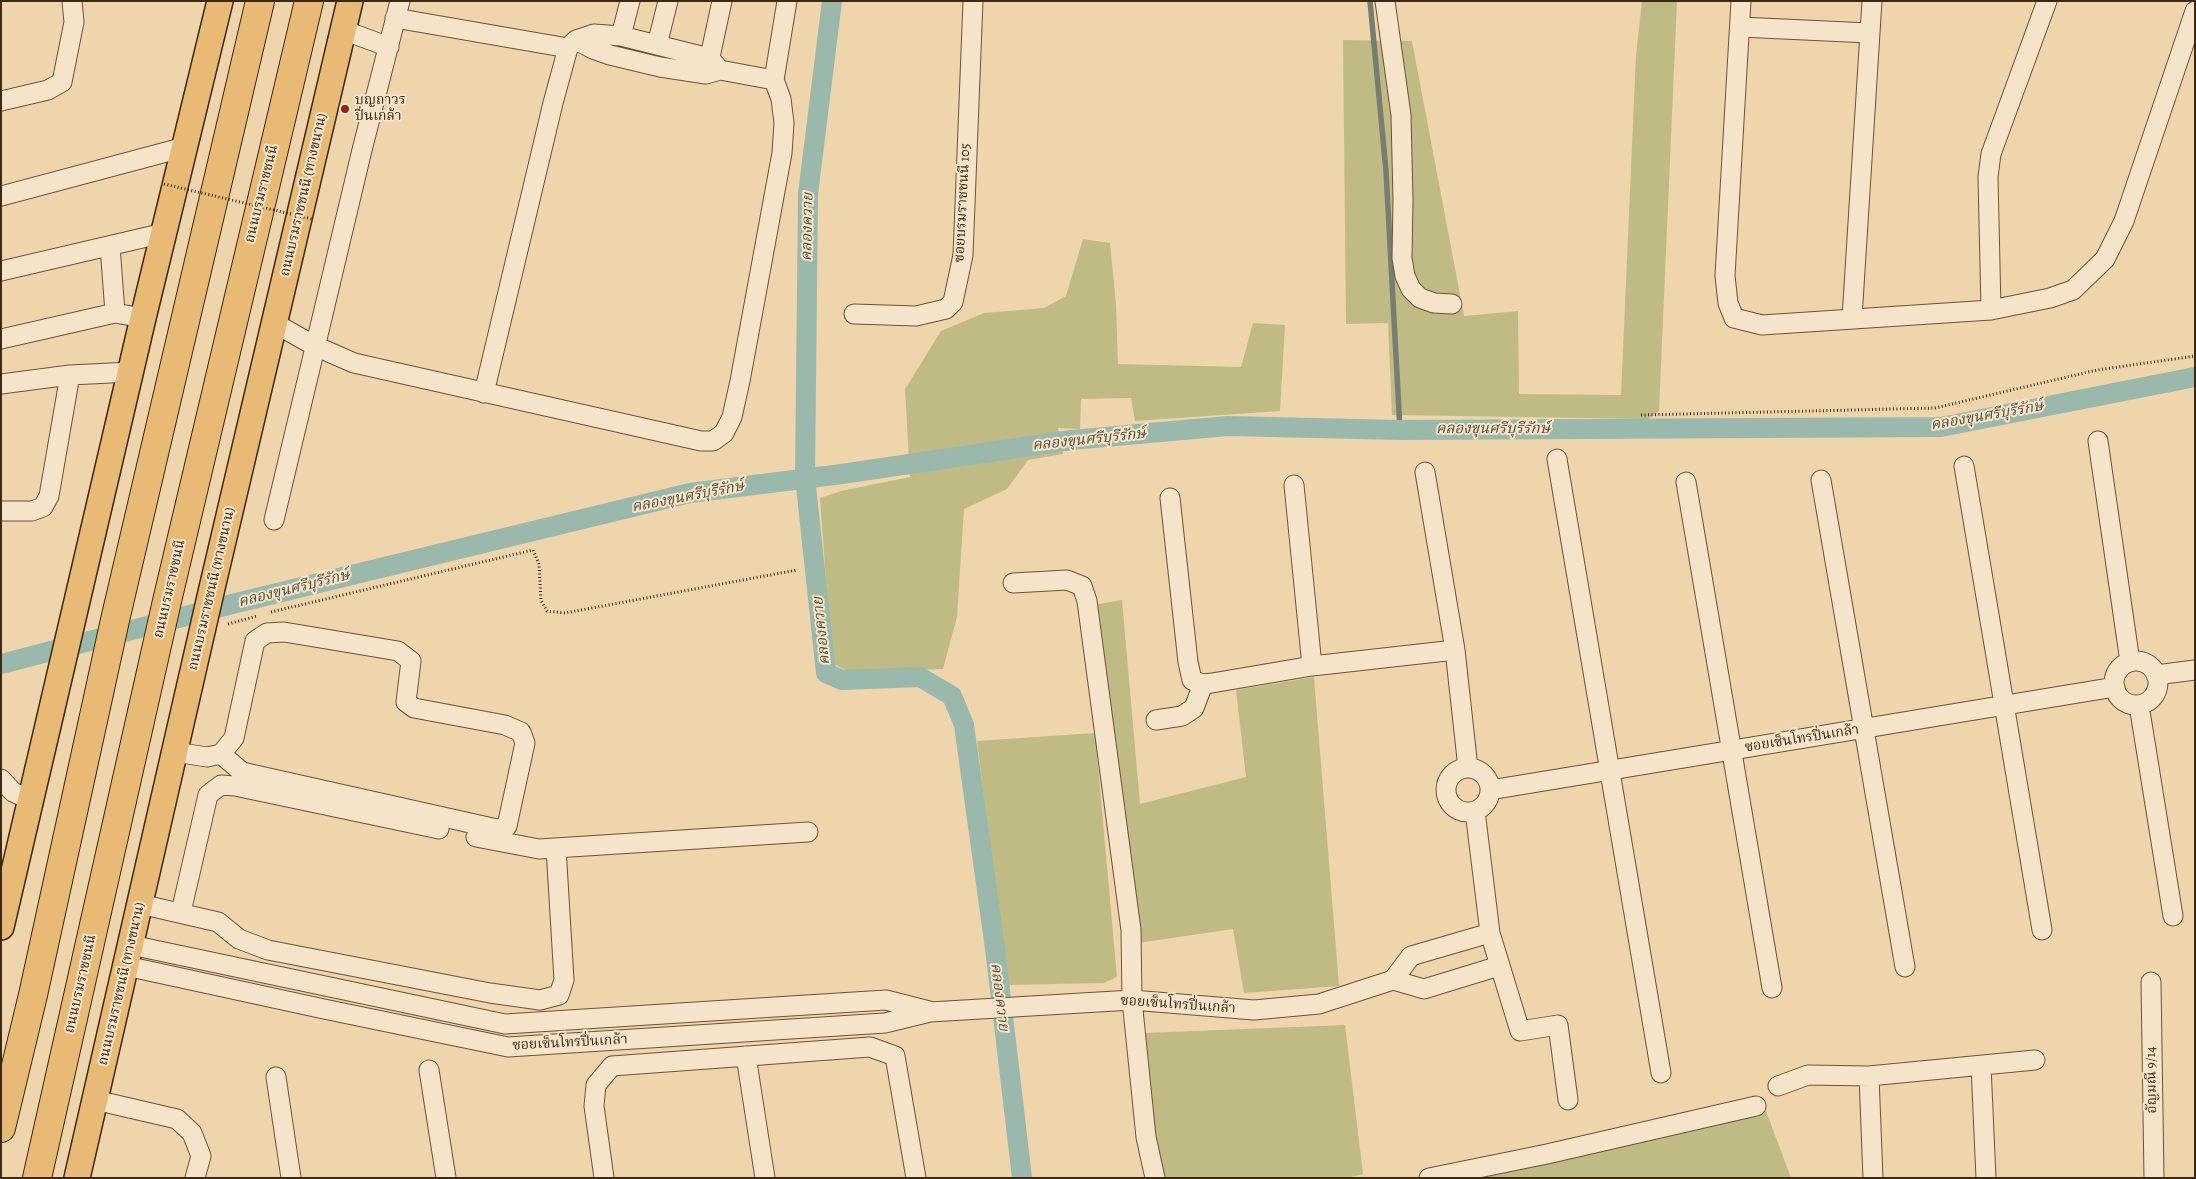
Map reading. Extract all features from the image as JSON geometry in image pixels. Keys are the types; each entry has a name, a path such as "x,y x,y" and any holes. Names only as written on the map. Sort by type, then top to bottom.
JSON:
{"highway":[{"path":"1,1128 33,995 115,620 260,1"},
{"name":"ถนนบรมราชชนนี","path":"37,1178 167,601 309,1"}],"main road":[{"path":"1,927 143,318 220,1"},
{"name":"ถนนบรมราชชนนี (ทางขนาน)","path":"77,1178 175,752 214,629 212,588 350,1"}],"street":[{"path":"1,101 48,90 62,82 74,22 72,1"},
{"path":"621,36 630,1"},
{"path":"657,45 668,1"},
{"path":"712,67 722,1"},
{"path":"274,323 315,346 354,363 701,441 713,441 724,434 732,417 782,152 784,123 781,99 774,80 787,1"},
{"name":"ซอยบรมราชชนนี 105","path":"854,314 916,316 946,309 953,302 962,256 973,1"},
{"path":"1385,1 1401,115 1402,258 1405,276 1411,289 1420,298 1434,303 1452,304"},
{"path":"1741,1 1725,276 1728,303 1734,318 1762,325 1991,310 2050,298 2073,290 2105,259 2124,221 2195,10"},
{"path":"1852,318 1872,1"},
{"path":"1991,310 1988,177 1991,154 2047,1"},
{"path":"274,520 398,10 572,44 610,55 692,73 712,67"},
{"path":"1740,27 1869,33"},
{"path":"343,30 389,47"},
{"path":"484,392 553,103 572,44 594,34 621,36 657,45 712,67 774,80"},
{"path":"1,196 185,147"},
{"path":"1,271 164,233"},
{"path":"110,246 115,313"},
{"path":"1,339 115,313 143,318"},
{"path":"1,384 70,375 131,372"},
{"path":"1,511 32,511 43,507 49,496 70,375"},
{"path":"2098,441 2130,662"},
{"path":"1557,459 1661,1074"},
{"path":"1964,466 2042,930"},
{"path":"1424,472 1454,650 1468,768"},
{"path":"1821,480 1905,967"},
{"path":"1686,482 1772,988"},
{"path":"1294,485 1312,666"},
{"path":"1170,498 1188,662 1192,680 1203,684 1312,666 1454,650"},
{"path":"1013,583 1067,580 1082,586 1087,601 1131,930 1132,1000 1146,1137 1155,1178"},
{"path":"175,752 206,757 221,754 234,738 255,641 268,633 284,632 398,651 411,661 406,702 414,708 505,725 521,732 525,743 507,826 497,829 242,772 221,754"},
{"path":"2136,661 2148,665 2156,675 2157,688 2155,694 2145,703 2139,705 2125,703 2119,698 2115,687 2115,677 2118,671 2130,662 2136,661"},
{"path":"2156,675 2195,670"},
{"path":"1156,720 1182,716 1194,708 1203,684"},
{"name":"ซอยเซ็นโทรปิ่นเกล้า","path":"1490,790 2115,687"},
{"path":"2139,705 2173,916"},
{"path":"1468,768 1475,769 1486,777 1490,790 1486,804 1475,811 1460,810 1449,801 1447,794 1450,780 1454,774 1468,768"},
{"path":"1,779 13,792 30,800"},
{"path":"181,912 208,795 220,785 235,786 539,849 808,832"},
{"path":"1475,811 1490,933 1499,966 1520,1031 1558,1025 1568,1100"},
{"path":"140,904 218,922 239,939 268,950 490,993 540,1000 559,995 564,980 556,848"},
{"path":"1490,933 1411,956 1393,980 1424,989 1499,966"},
{"name":"ซอยเซ็นโทรปิ่นเกล้า","path":"129,956 506,1024 886,1000 930,1012 1132,1000 1254,1010 1319,1004 1393,980"},
{"name":"อัญมณี 9/14","path":"2151,982 2154,1178"},
{"path":"604,1178 594,1106 596,1085 612,1066 870,1047 895,1056 916,1178"},
{"path":"746,1056 765,1178"},
{"path":"1778,1086 1808,1076 1869,1076 2035,1060"},
{"path":"1981,1066 1986,1178"},
{"path":"429,1070 446,1178"},
{"path":"1869,1076 1873,1178"},
{"path":"276,1077 292,1178"},
{"path":"95,1100 177,1119 192,1133 201,1156 195,1178"},
{"path":"1429,1178 1547,1154 1756,1106"}],"path":[{"path":"164,184 312,219"},
{"path":"1641,414 1935,408 2097,370 2195,356"},
{"path":"214,629 228,623 533,550 539,564 541,600 547,611 565,613 796,570"}],"shaded area":[{"path":"1642,1 1677,1 1659,411 1648,419 1392,415 1388,323 1346,324 1343,40 1412,41 1464,316 1518,311 1519,394 1621,395 1636,55"},
{"path":"1083,239 1110,243 1116,304 1118,364 1241,367 1253,323 1285,325 1280,411 1135,421 1131,398 1081,399 1080,429 1058,428 1063,454 1028,460 1007,489 964,509 957,617 943,669 849,672 832,663 820,498 841,491 910,477 905,389 941,331 984,313 1044,308 1066,296"},
{"path":"1122,600 1140,804 1246,777 1236,690 1314,677 1339,986 1244,993 1233,929 1138,943 1098,604"},
{"path":"1095,733 1117,977 1104,983 1007,985 977,741"},
{"path":"1345,1025 1363,1174 1347,1178 1165,1178 1154,1127 1144,1033"},
{"path":"1766,1111 1791,1178 1475,1177"}],"waterway":[{"name":"คลองควาย","path":"832,1 808,194 805,477 826,673 842,680 920,677 952,696 964,725 995,948 1022,1178"},
{"path":"1370,1 1386,171 1400,430"},
{"name":"คลองขุนศรีบุรีรักษ์","path":"1,664 232,604 690,493 842,474 1071,440 1228,426 1400,430 1941,427 2195,377"}],"place":[{"name":"บุญถาวร ปิ่นเกล้า","path":"345,109"}]}
